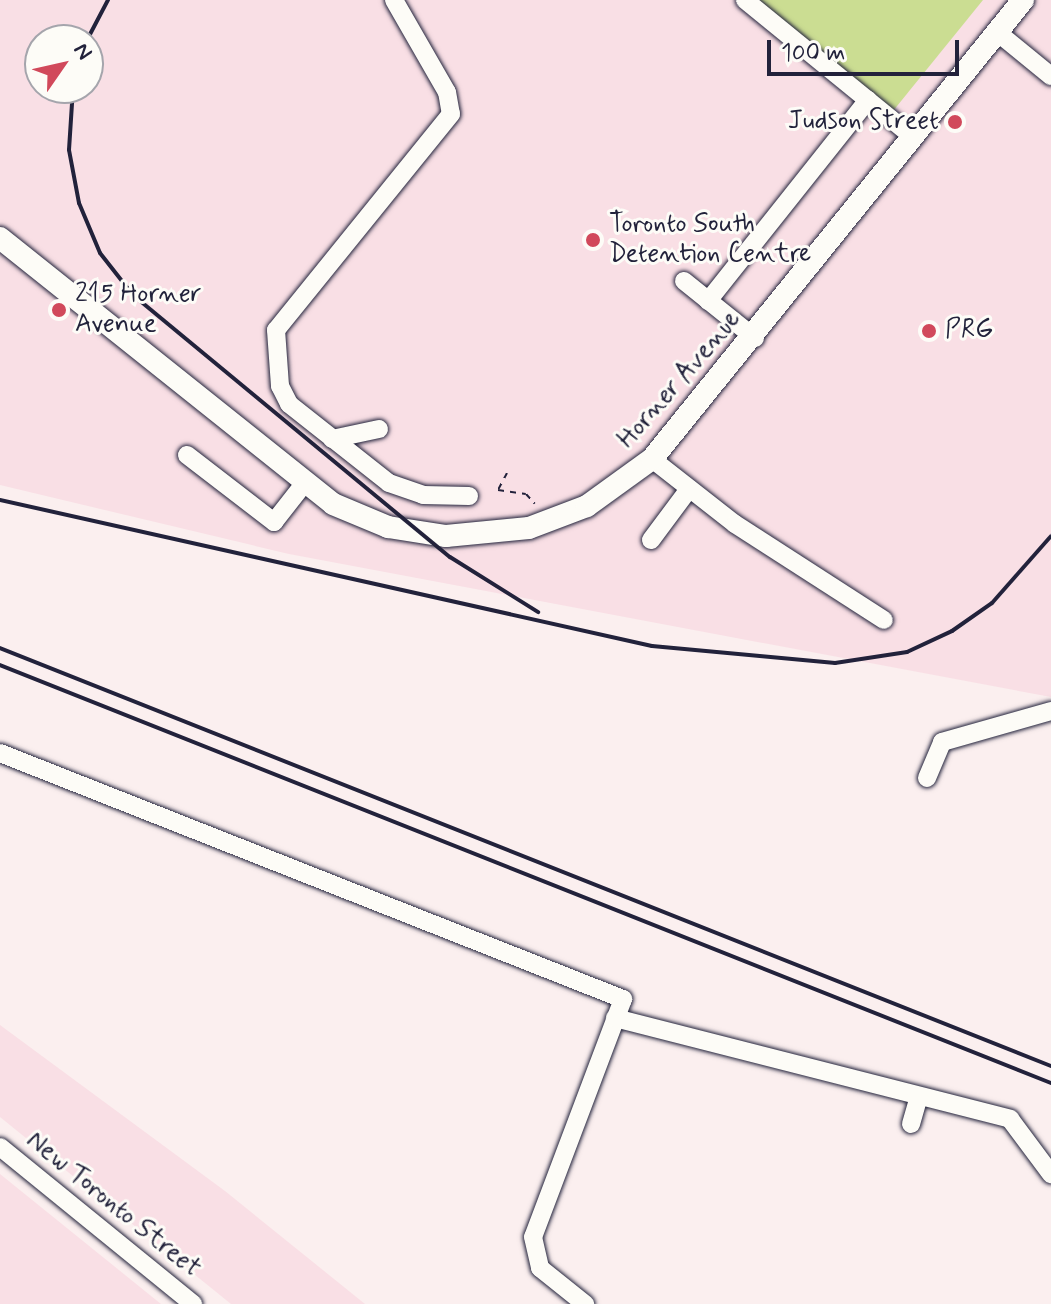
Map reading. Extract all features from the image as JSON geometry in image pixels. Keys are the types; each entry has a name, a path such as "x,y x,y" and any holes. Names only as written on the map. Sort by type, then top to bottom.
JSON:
{"main road":[{"name":"Horner Avenue","path":"0,238 303,485 388,527 472,536 559,518 652,459 755,338 1023,0"}],"street":[{"path":"394,0 447,92 451,114 276,330 280,386 289,404 389,483 423,495 469,496"},
{"path":"745,0 860,111 913,137"},
{"path":"997,32 1051,76"},
{"path":"710,302 860,111"},
{"path":"684,281 755,338"},
{"path":"332,439 379,429"},
{"path":"187,455 274,522 303,485"},
{"path":"652,459 689,489 884,620"},
{"path":"651,540 689,489"},
{"path":"927,778 942,742 1051,711"},
{"path":"0,753 623,999 533,1237 540,1268 585,1304"},
{"path":"615,1018 1010,1119 1051,1174"},
{"path":"911,1124 919,1096"},
{"name":"New Toronto Street","path":"0,1147 193,1304"}],"path":[{"path":"507,473 498,490 526,494 535,504"}],"shaded area":[{"path":"0,0 1051,0 1051,697 289,554 0,485"},
{"path":"0,1025 225,1191 365,1304 231,1304 0,1117"},
{"path":"0,1174 161,1304 0,1304"}],"green space":[{"path":"759,0 983,0 893,111"}],"railway":[{"path":"95,24 108,0"},
{"path":"72,104 69,150 79,203 100,253 133,295 450,557 538,612"},
{"path":"0,500 652,646 835,663 907,652 952,631 992,603 1051,536"},
{"path":"0,648 1051,1066"},
{"path":"0,665 1051,1083"}],"place":[{"name":"Judson Street","path":"955,122"},
{"name":"Toronto South Detention Centre","path":"593,240"},
{"name":"215 Horner Avenue","path":"59,310"},
{"name":"PRG","path":"929,331"}]}
